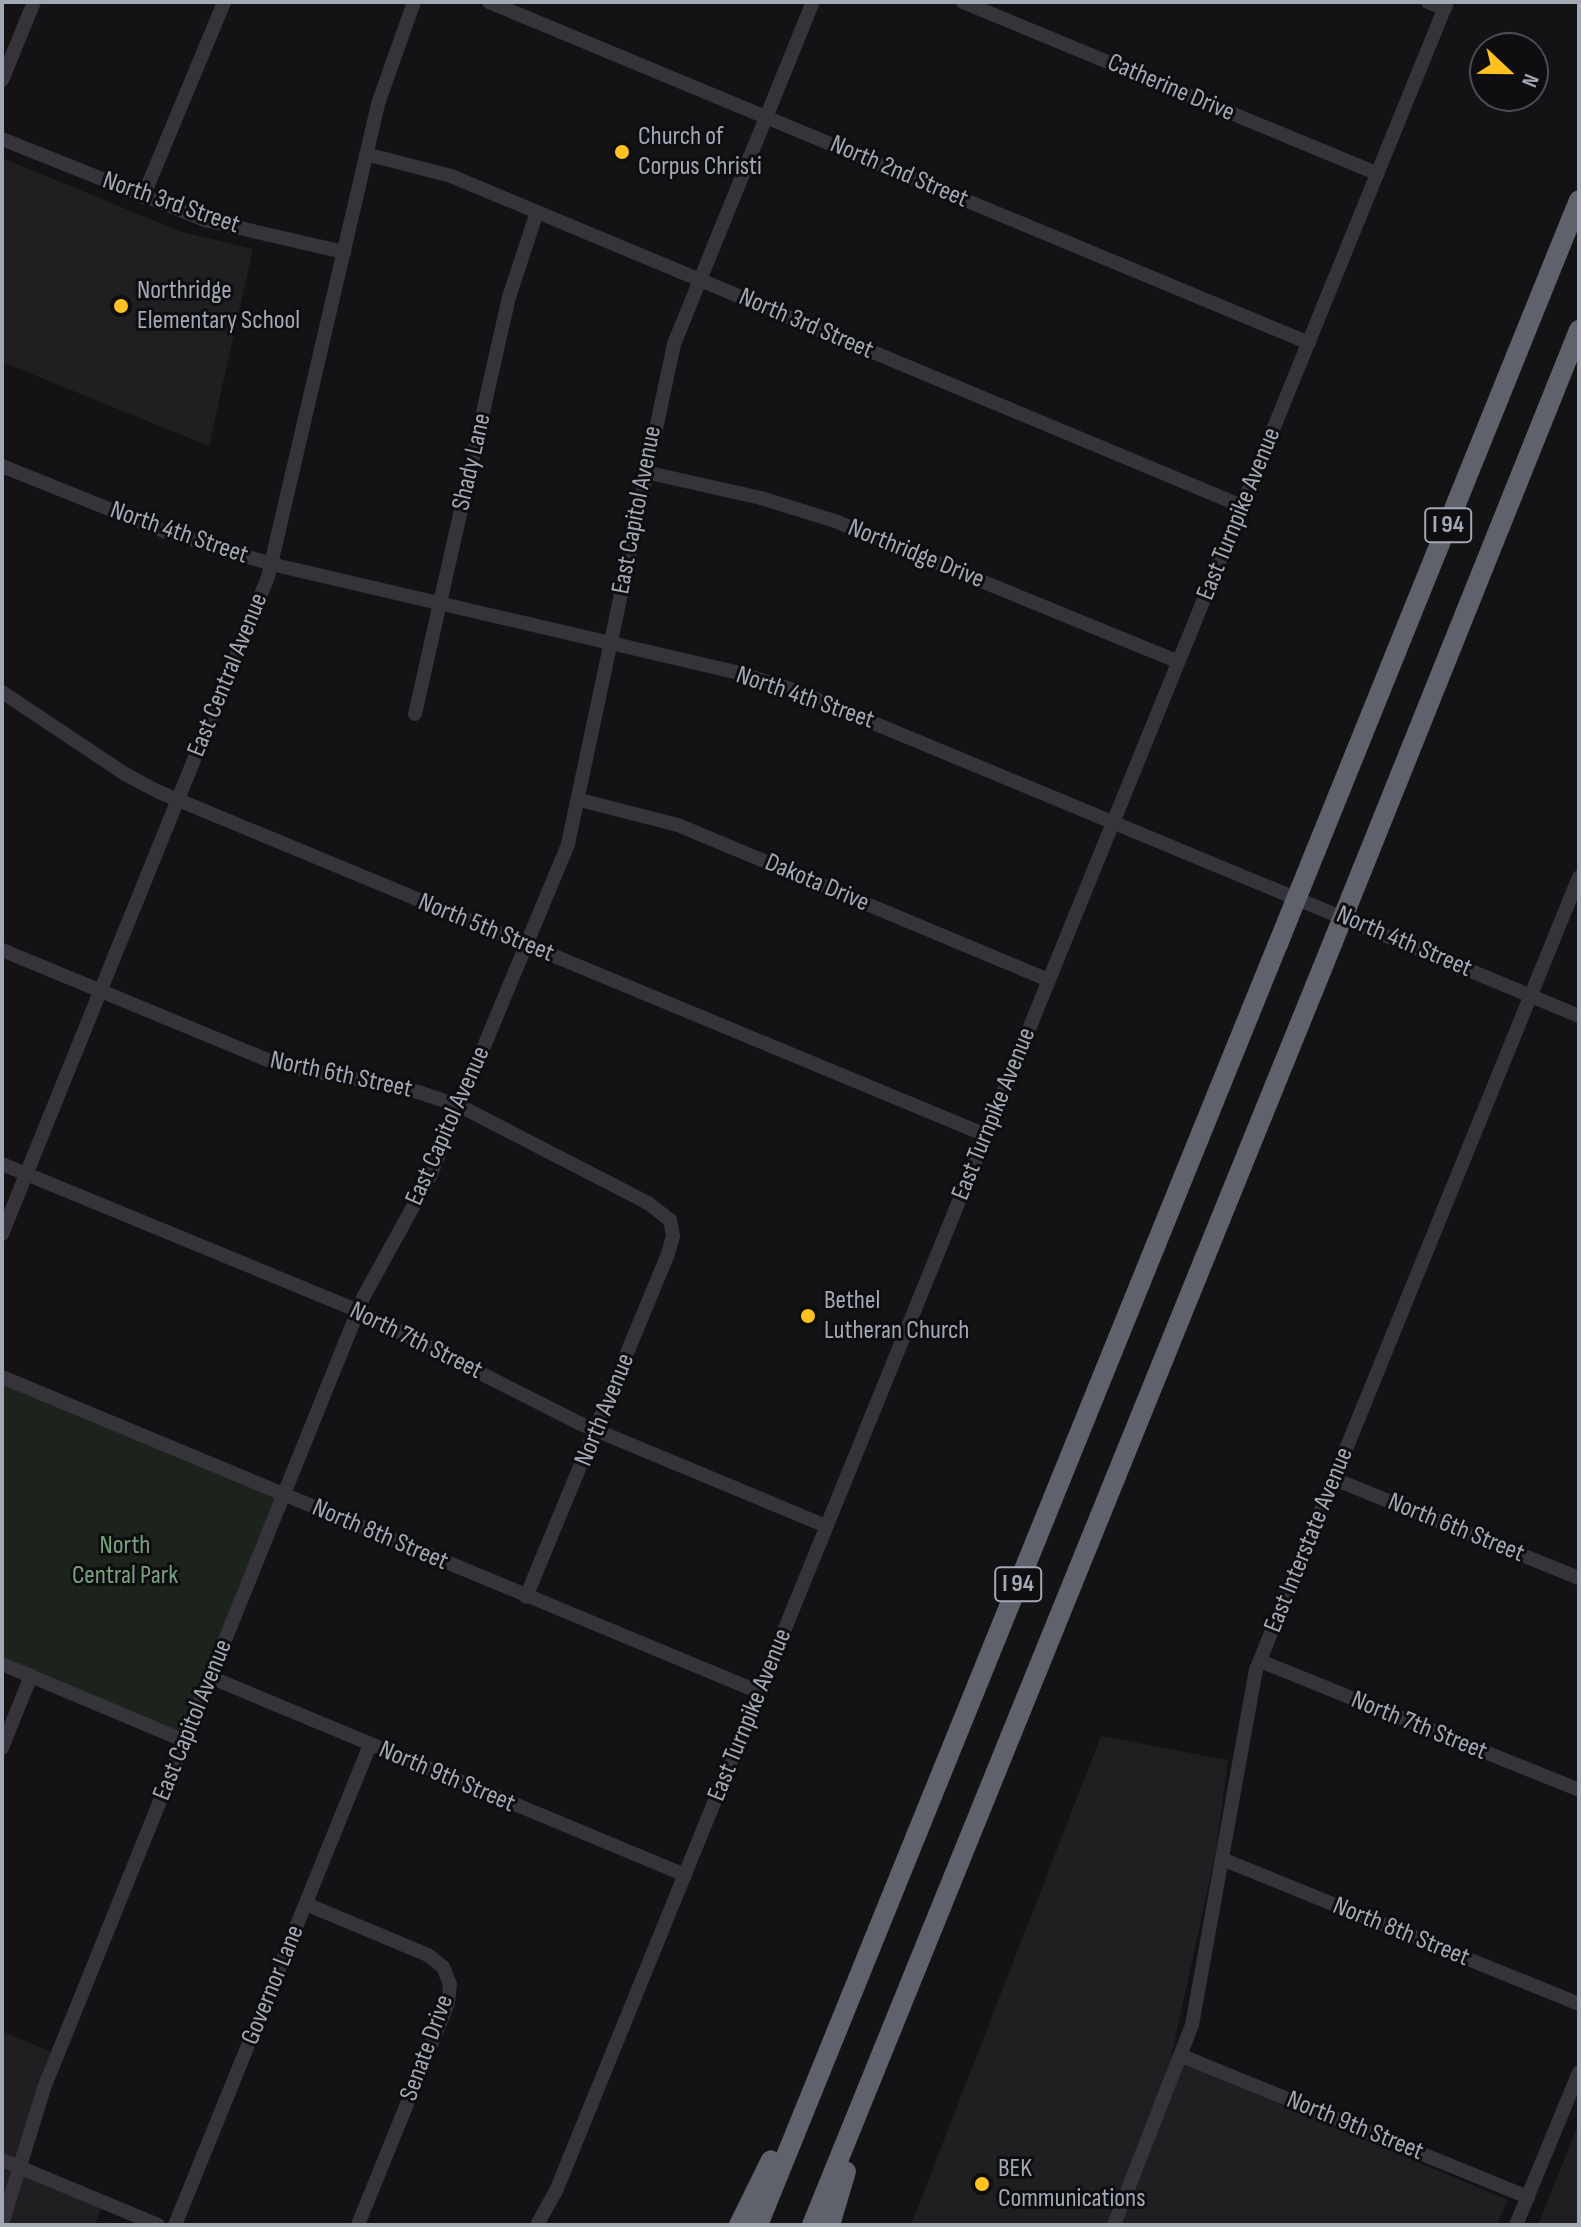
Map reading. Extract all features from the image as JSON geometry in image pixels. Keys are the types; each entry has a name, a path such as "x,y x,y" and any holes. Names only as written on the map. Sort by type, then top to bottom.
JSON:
{"highway":[{"name":"I 94","path":"758,2225 1579,200"},
{"name":"I 94","path":"812,2225 1579,330"},
{"path":"739,2225 922,1820"},
{"path":"830,2225 851,2151 930,1934"}],"street":[{"path":"2,80 34,2"},
{"path":"143,197 224,2"},
{"name":"East Central Avenue","path":"2,1234 271,564 382,89 414,2"},
{"name":"North 2nd Street","path":"489,2 1309,343"},
{"name":"East Capitol Avenue","path":"2,2224 44,2088 358,1311 383,1255 430,1176 568,844 580,800 668,364 698,279 813,2"},
{"name":"Catherine Drive","path":"963,2 1378,174"},
{"path":"1428,2 1446,5"},
{"name":"East Turnpike Avenue","path":"537,2225 556,2191 1446,5"},
{"name":"North 3rd Street","path":"2,139 205,220 344,252"},
{"name":"North 3rd Street","path":"366,154 433,169 1242,506"},
{"name":"Shady Lane","path":"415,714 512,288 537,212"},
{"name":"North 4th Street","path":"2,466 164,531 271,564 611,643 794,690 1579,1016"},
{"name":"Northridge Drive","path":"645,472 745,494 835,521 1178,662"},
{"name":"North 5th Street","path":"2,692 125,774 178,800 986,1135"},
{"name":"Dakota Drive","path":"580,800 678,825 1049,980"},
{"name":"East Interstate Avenue","path":"1114,2225 1182,2056 1196,2009 1260,1661 1579,877"},
{"name":"North 6th Street","path":"2,950 277,1064 412,1090 460,1106 657,1208 670,1220"},
{"name":"North 7th Street","path":"2,1164 358,1311 597,1431 826,1526"},
{"name":"North Avenue","path":"526,1597 597,1431 671,1245 670,1220"},
{"name":"North 8th Street","path":"2,1377 759,1692"},
{"name":"North 6th Street","path":"1334,1479 1579,1578"},
{"name":"North 7th Street","path":"1260,1661 1579,1790"},
{"path":"2,1664 185,1741"},
{"path":"2,1748 31,1676"},
{"name":"North 9th Street","path":"210,1677 685,1875"},
{"name":"Governor Lane","path":"175,2225 370,1745"},
{"name":"North 8th Street","path":"1222,1859 1579,2004"},
{"name":"Senate Drive","path":"306,1904 428,1955 443,1967 450,1984 448,2003 358,2225"},
{"name":"North 9th Street","path":"1182,2056 1528,2197"},
{"path":"1516,2225 1579,2072"},
{"path":"2,2160 158,2225"}],"shaded area":[{"name":"Northridge Elementary School","path":"2,158 182,232 253,249 209,446 2,362"},
{"path":"1101,1736 1228,1760 1216,1851 1171,2058 1508,2200 1497,2225 911,2225"},
{"path":"2,2031 63,2057 44,2105 25,2176 101,2208 95,2225 2,2225"},
{"path":"1579,2123 1579,2225 1538,2225"}],"green space":[{"name":"North Central Park","path":"2,1377 284,1494 185,1741 2,1665"}],"place":[{"name":"Church of Corpus Christi","path":"622,152"},
{"name":"Northridge Elementary School","path":"121,306"},
{"name":"Bethel Lutheran Church","path":"808,1316"},
{"name":"BEK Communications","path":"982,2184"}]}
